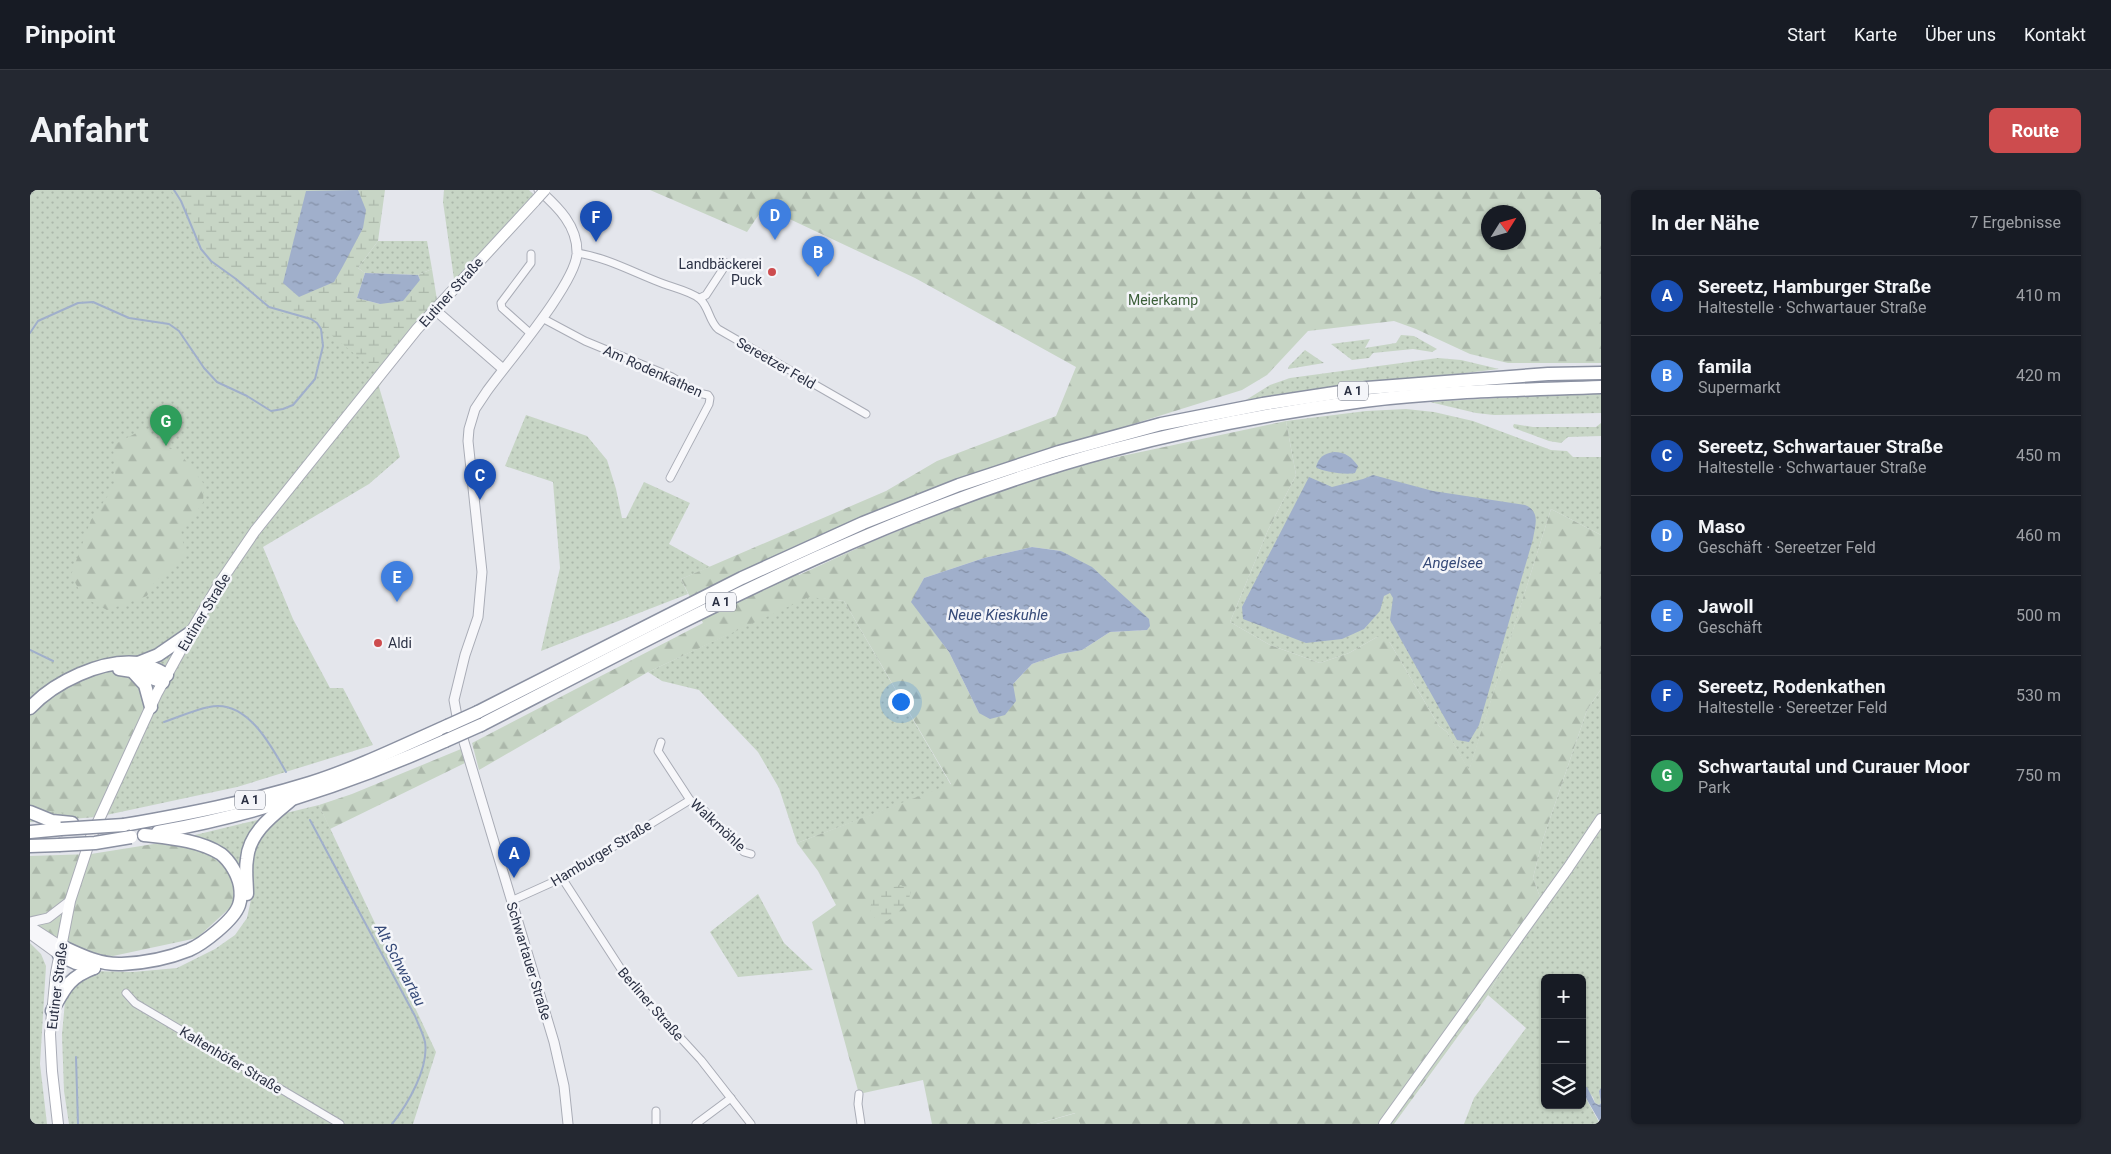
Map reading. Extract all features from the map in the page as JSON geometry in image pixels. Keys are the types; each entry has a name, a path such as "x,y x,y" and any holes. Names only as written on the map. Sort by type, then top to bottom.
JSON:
{"highway":[{"name":"A 1","path":"30,846 95,843 209,823 290,801 381,770 481,725 745,590 868,535 945,497 959,485 1021,463 1160,424 1263,404 1367,388 1548,374 1601,373"},
{"name":"A 1","path":"30,832 67,826 151,820 206,811 311,783 377,758 478,712 742,578 863,523 945,497 963,497 1111,450 1258,418 1364,401 1433,395 1601,387"},
{"path":"30,708 58,685 75,676 112,666 135,667 158,655 190,633"},
{"path":"30,714 57,690 75,681 113,669 149,666 165,678"},
{"path":"135,667 145,685 151,707"},
{"path":"60,950 76,963 94,968 129,968 171,962 194,954 220,936 236,921 244,908 248,895 246,858 253,842 264,822 290,801"},
{"path":"30,812 67,826"},
{"path":"60,950 89,959 121,964 169,957 191,949 216,931 232,916 239,906 241,893 239,881 232,866 222,855 200,845 176,839 144,835"},
{"path":"52,1011 68,983 78,974 94,968"}],"main road":[{"name":"Eutiner Straße","path":"58,1124 50,1034 60,950 70,901 91,837 165,678 221,581 255,532 434,309 546,190"},
{"path":"1384,1124 1568,868 1601,819"}],"street":[{"path":"539,190 566,217 574,236 577,253 597,256 622,265 700,298 706,295 728,263"},
{"name":"Schwartauer Straße","path":"568,1124 564,1086 554,1042 458,722 454,700 465,655 478,617 482,592 482,572 468,453 469,429 475,409 568,280 577,253"},
{"path":"530,333 502,308 501,303 531,263 531,254"},
{"name":"Sereetzer Feld","path":"700,298 713,324 718,329 866,414"},
{"path":"434,309 503,369"},
{"name":"Am Rodenkathen","path":"542,318 585,341 672,377 698,393 708,395 710,398 709,404 670,478"},
{"name":"Walkmöhle","path":"661,742 658,751 690,800 699,806 744,852 751,854"},
{"name":"Hamburger Straße","path":"511,901 562,878 690,800"},
{"name":"Berliner Straße","path":"562,878 630,983 701,1060 751,1124"},
{"path":"30,922 48,918 70,901"},
{"path":"30,926 60,950"},
{"path":"30,934 60,950"},
{"name":"Kaltenhöfer Straße","path":"126,993 136,1003 340,1124"},
{"path":"859,1094 858,1104 861,1124"},
{"path":"696,1124 731,1098"},
{"path":"656,1111 656,1124"}],"green space":[{"path":"30,190 376,190 338,297 384,378 379,387 400,457 369,484 263,547 293,619 330,688 343,688 373,745 237,787 97,817 30,822 30,806 34,809 30,712"},
{"path":"170,190 307,190 283,283 334,282 363,228 358,190 385,190 378,241 358,268 365,273 357,298 380,304 420,280 418,275 432,269 438,306 384,378 308,316 282,313 201,257 185,209"},
{"path":"444,190 529,190 538,199 455,286 443,202"},
{"name":"Meierkamp","path":"650,190 1601,190 1601,363 1508,363 1470,354 1394,321 1308,331 1267,375 1242,390 964,477 863,516 784,551 799,575 871,542 966,503 1061,469 1286,421 1296,475 1268,530 1230,622 1270,645 1320,663 1349,653 1377,637 1384,638 1390,643 1439,726 1447,732 1469,770 1551,509 1601,535 1601,689 1587,710 1542,842 1533,878 1541,900 1488,995 1394,1124 1080,1124 1075,1113 1036,1124 932,1124 923,1080 859,1094 812,922 836,905 818,871 797,843 951,784 844,601 809,597 648,672 479,770 472,743 703,623 681,579 886,491 937,461 1056,416 1076,367 915,278 764,207 747,232","holes":["1032,547 1061,551 1147,630 1110,632 1082,650 1060,654 1032,664 1013,684 979,713 949,652 912,602 924,578 984,558"]},
{"path":"378,241 427,241 432,269 418,275 365,273 358,268"},
{"path":"1401,335 1414,336 1437,349 1432,352 1413,349 1373,353 1369,358 1352,360 1331,344 1370,339 1365,348 1396,343"},
{"path":"1305,350 1324,363 1288,369 1289,366"},
{"path":"1438,358 1461,360 1499,369 1246,400 1270,385 1290,378"},
{"path":"1601,393 1601,413 1494,415 1476,413 1430,402 1548,395"},
{"path":"1406,409 1434,412 1473,421 1551,450 1567,451 1573,457 1601,457 1601,535 1551,509 1469,771 1447,732 1439,726 1390,643 1377,637 1349,653 1320,663 1270,645 1230,622 1268,530 1296,475 1286,421 1366,411"},
{"path":"526,415 587,436 607,460 622,518 626,518 644,482 690,503 669,544 710,567 681,579 688,594 541,651 560,568 553,482 505,466"},
{"path":"1601,423 1601,436 1568,437 1561,443 1549,441 1513,426 1514,424 1533,427 1596,427"},
{"path":"144,429 182,456 204,484 203,503 181,530 185,554 153,584 147,596 107,610 83,597 71,575 91,520 116,484 113,445"},
{"path":"809,596 844,601 951,785 797,843 779,788 758,752 699,690 662,681 648,672"},
{"path":"104,665 158,681 97,817 34,809 30,806 30,712 54,687"},
{"path":"1601,689 1601,1088 1599,1091 1601,1103 1599,1105 1595,1103 1593,1097 1586,1090 1586,974 1541,974 1541,1109 1586,1109 1586,1098 1600,1124 1464,1124 1474,1098 1526,1028 1488,995 1541,900 1533,878 1542,842 1587,710"},
{"path":"461,749 465,763 330,829 319,805 352,794"},
{"path":"319,805 436,1052 413,1124 69,1124 64,1091 62,1035 65,1001 69,986 90,971 133,972 177,968 215,949 235,935 247,918 252,895 233,878 166,842"},
{"path":"166,842 213,858 233,878 235,891 233,905 197,938 113,956 86,954 30,923 30,856 91,854"},
{"path":"901,885 911,892 905,905 887,921 875,918 870,908 875,896 883,890"},
{"path":"758,894 784,943 813,970 738,977 710,932"},
{"path":"30,943 41,954 46,966 40,1064 47,1124 30,1124"},
{"path":"1076,1113 1080,1124 1037,1124"}],"water":[{"path":"358,190 366,210 363,228 343,266 334,282 299,297 283,283 306,191"},
{"path":"365,273 418,275 420,280 403,301 380,304 357,298"},
{"path":"1334,452 1345,454 1353,460 1358,466 1355,473 1335,473 1316,467 1322,456"},
{"name":"Angelsee","path":"1373,475 1433,491 1525,505 1535,515 1536,524 1533,539 1479,725 1469,742 1457,740 1390,620 1393,598 1390,593 1384,596 1380,611 1364,629 1342,639 1306,643 1243,619 1242,607 1309,477 1332,487"},
{"name":"Neue Kieskuhle","path":"1032,547 1061,551 1092,567 1149,619 1150,626 1147,630 1110,632 1082,650 1060,654 1032,664 1013,684 1016,701 1005,715 990,719 979,713 949,652 911,602 924,578 984,558"},
{"path":"1586,1087 1595,1103 1599,1105 1601,1103 1601,1124 1586,1098"}],"waterway":[{"name":"Alt Schwartau","path":"30,333 38,321 78,303 93,302 129,318 169,324 179,331 204,368 217,382 247,396 271,411 293,405 315,379 323,346 321,329 311,319 269,307 211,261 201,249 181,201 174,190"},
{"name":"Alt Schwartau","path":"30,650 53,661"},
{"name":"Alt Schwartau","path":"164,722 209,707 222,706 235,710 246,716 256,726 273,749 286,772"},
{"name":"Alt Schwartau","path":"310,820 415,1016 425,1042 424,1063 421,1074 411,1096 392,1124"},
{"path":"76,1057 78,1124"}],"place":[{"name":"Maso","path":"775,240"},
{"name":"Sereetz, Rodenkathen","path":"596,242"},
{"name":"Landbäckerei Puck","path":"772,272"},
{"name":"famila","path":"818,277"},
{"name":"Schwartautal und Curauer Moor","path":"166,446"},
{"name":"Sereetz, Schwartauer Straße","path":"480,500"},
{"name":"Jawoll","path":"397,602"},
{"name":"Aldi","path":"378,643"},
{"name":"Sereetz, Hamburger Straße","path":"514,878"}]}
